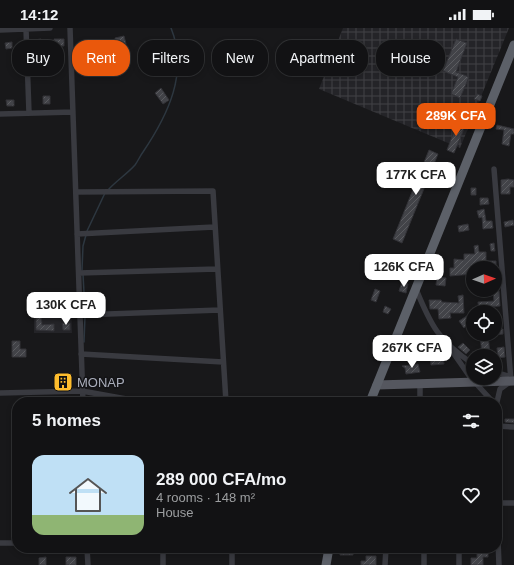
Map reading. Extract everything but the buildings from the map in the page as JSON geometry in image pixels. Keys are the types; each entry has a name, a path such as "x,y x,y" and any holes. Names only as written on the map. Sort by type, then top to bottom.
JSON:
{"highway":[{"path":"372,397 514,45"},
{"path":"326,565 328,553"}],"main road":[{"path":"502,381 512,380"},
{"path":"377,385 466,383"}],"street":[{"path":"0,30 50,28"},
{"path":"70,28 82,397"},
{"path":"26,29 29,113"},
{"path":"0,114 73,112"},
{"path":"494,169 512,380"},
{"path":"76,192 212,190 226,397"},
{"path":"77,234 214,227"},
{"path":"78,273 217,269"},
{"path":"416,288 429,322 451,349 466,371"},
{"path":"80,314 220,310"},
{"path":"451,349 466,359"},
{"path":"81,354 223,362"},
{"path":"502,375 512,380"},
{"path":"498,397 500,389 512,380"},
{"path":"420,384 420,397"},
{"path":"479,385 489,397"},
{"path":"0,393 82,392 112,397"},
{"path":"502,426 514,427"},
{"path":"502,503 514,503"},
{"path":"0,543 12,543"},
{"path":"87,553 88,565"},
{"path":"163,553 164,565"},
{"path":"232,553 232,565"},
{"path":"385,565 386,553"},
{"path":"424,553 424,565"},
{"path":"459,553 459,565"},
{"path":"499,553 499,565"}],"shaded area":[{"path":"343,28 509,28 460,148 319,89 324,76 368,76 368,40 338,40"},
{"path":"71,302 72,333 34,333 34,303"}],"waterway":[{"path":"108,190 135,165 168,108 177,77 178,61 176,44 171,28"},
{"path":"87,231 105,193"},
{"path":"82,270 83,246 86,235"},
{"path":"83,274 85,312"},
{"path":"84,342 85,316"}],"place":[{"name":"MONAP","path":"63,382"}]}
